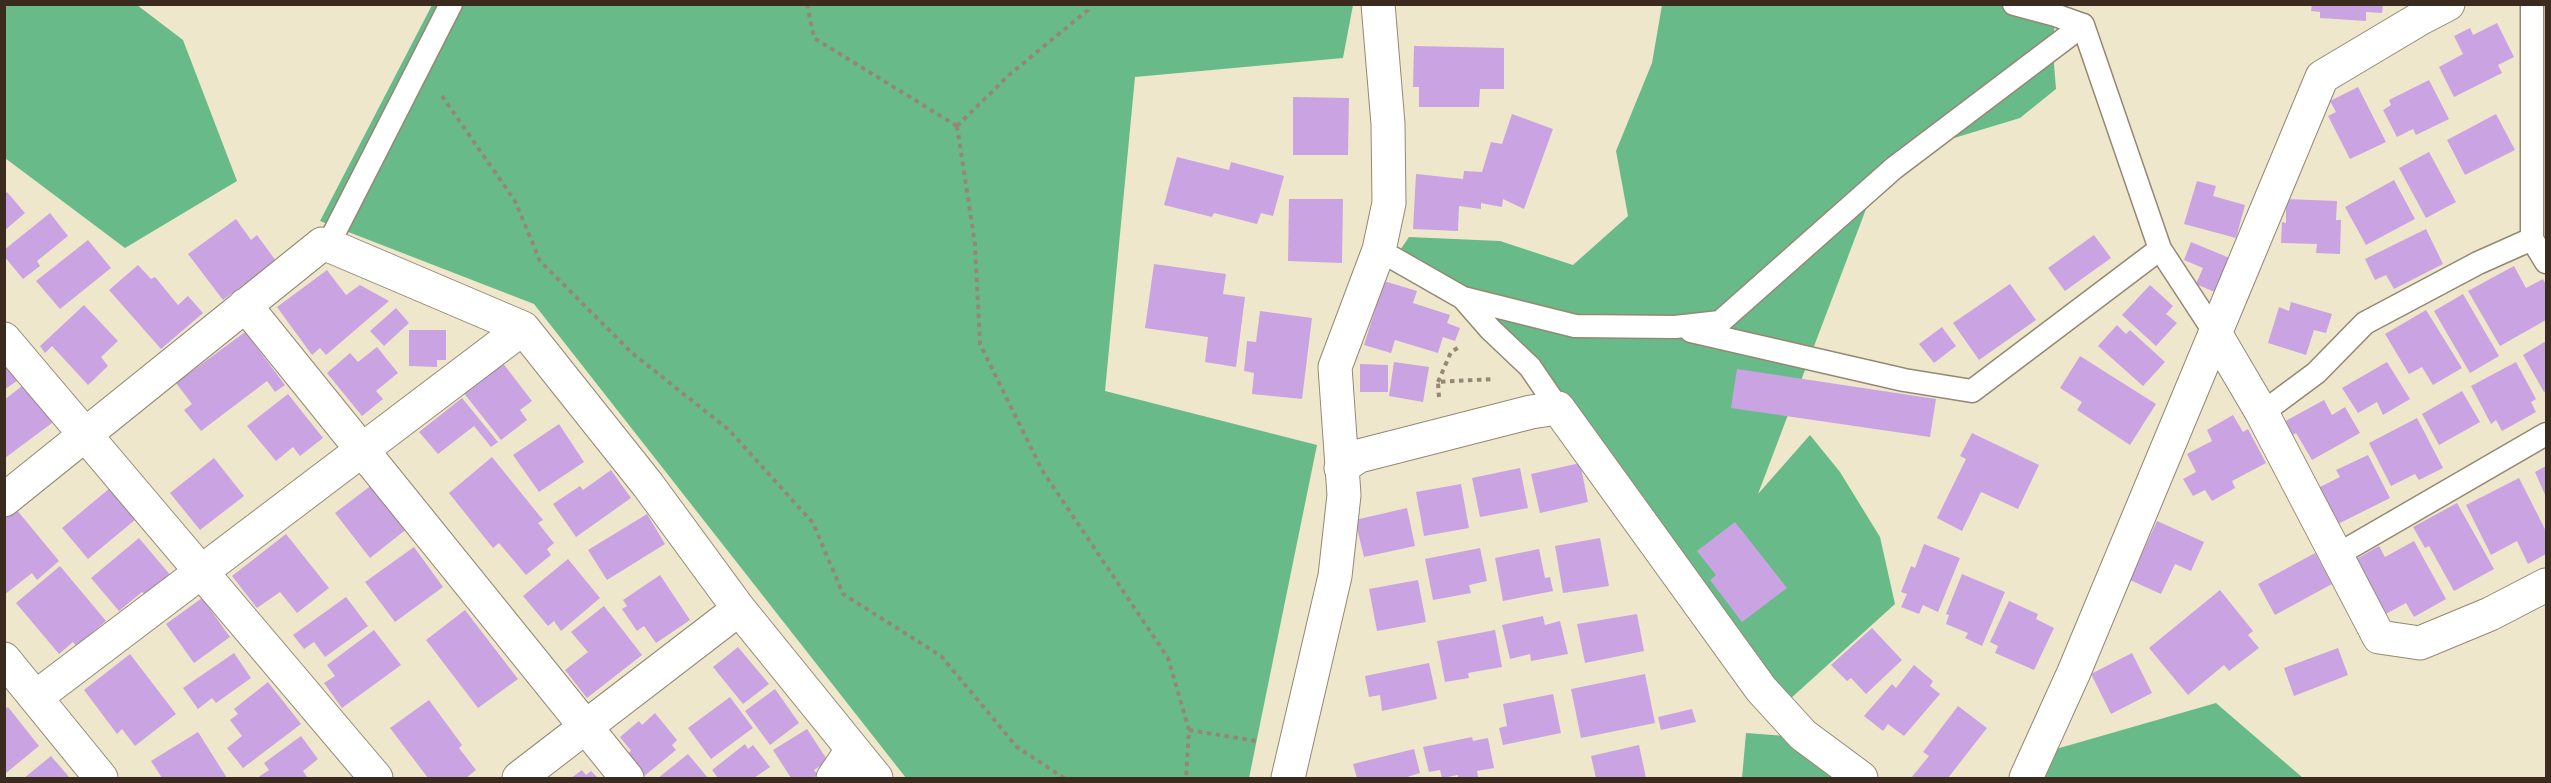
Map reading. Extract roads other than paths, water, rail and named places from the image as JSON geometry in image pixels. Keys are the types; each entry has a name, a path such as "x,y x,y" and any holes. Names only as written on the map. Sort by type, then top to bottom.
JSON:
{"street":[{"path":"1291,763 1335,576 1344,495 1335,366 1379,250 1389,203 1388,124 1378,4"},
{"path":"2026,778 2074,672 2322,77 2430,9"},
{"path":"4,500 322,244 328,245 523,327 648,485 739,609 876,778"},
{"path":"245,305 627,778"},
{"path":"36,697 523,327"},
{"path":"2215,333 2262,413 2379,637 2420,643 2490,615 2547,585"},
{"path":"4,339 376,778"},
{"path":"1341,468 1359,456 1531,412 1558,408 1761,689 1803,735 1861,778"},
{"path":"519,778 739,609"},
{"path":"4,659 101,778"},
{"path":"833,778 852,750"}],"lane":[{"path":"328,245 451,4"},
{"path":"2014,4 2055,10 2083,25 2160,249 2215,333"},
{"path":"2532,4 2532,239 2547,262"},
{"path":"1379,250 1463,298 1575,326 1675,327 1720,322 1894,168 2083,25"},
{"path":"2262,413 2316,373 2365,323 2478,263 2532,239"},
{"path":"1675,327 1904,380 1972,391 2160,249"},
{"path":"1463,298 1490,329 1530,367 1558,408"},
{"path":"2337,555 2547,434"}]}
